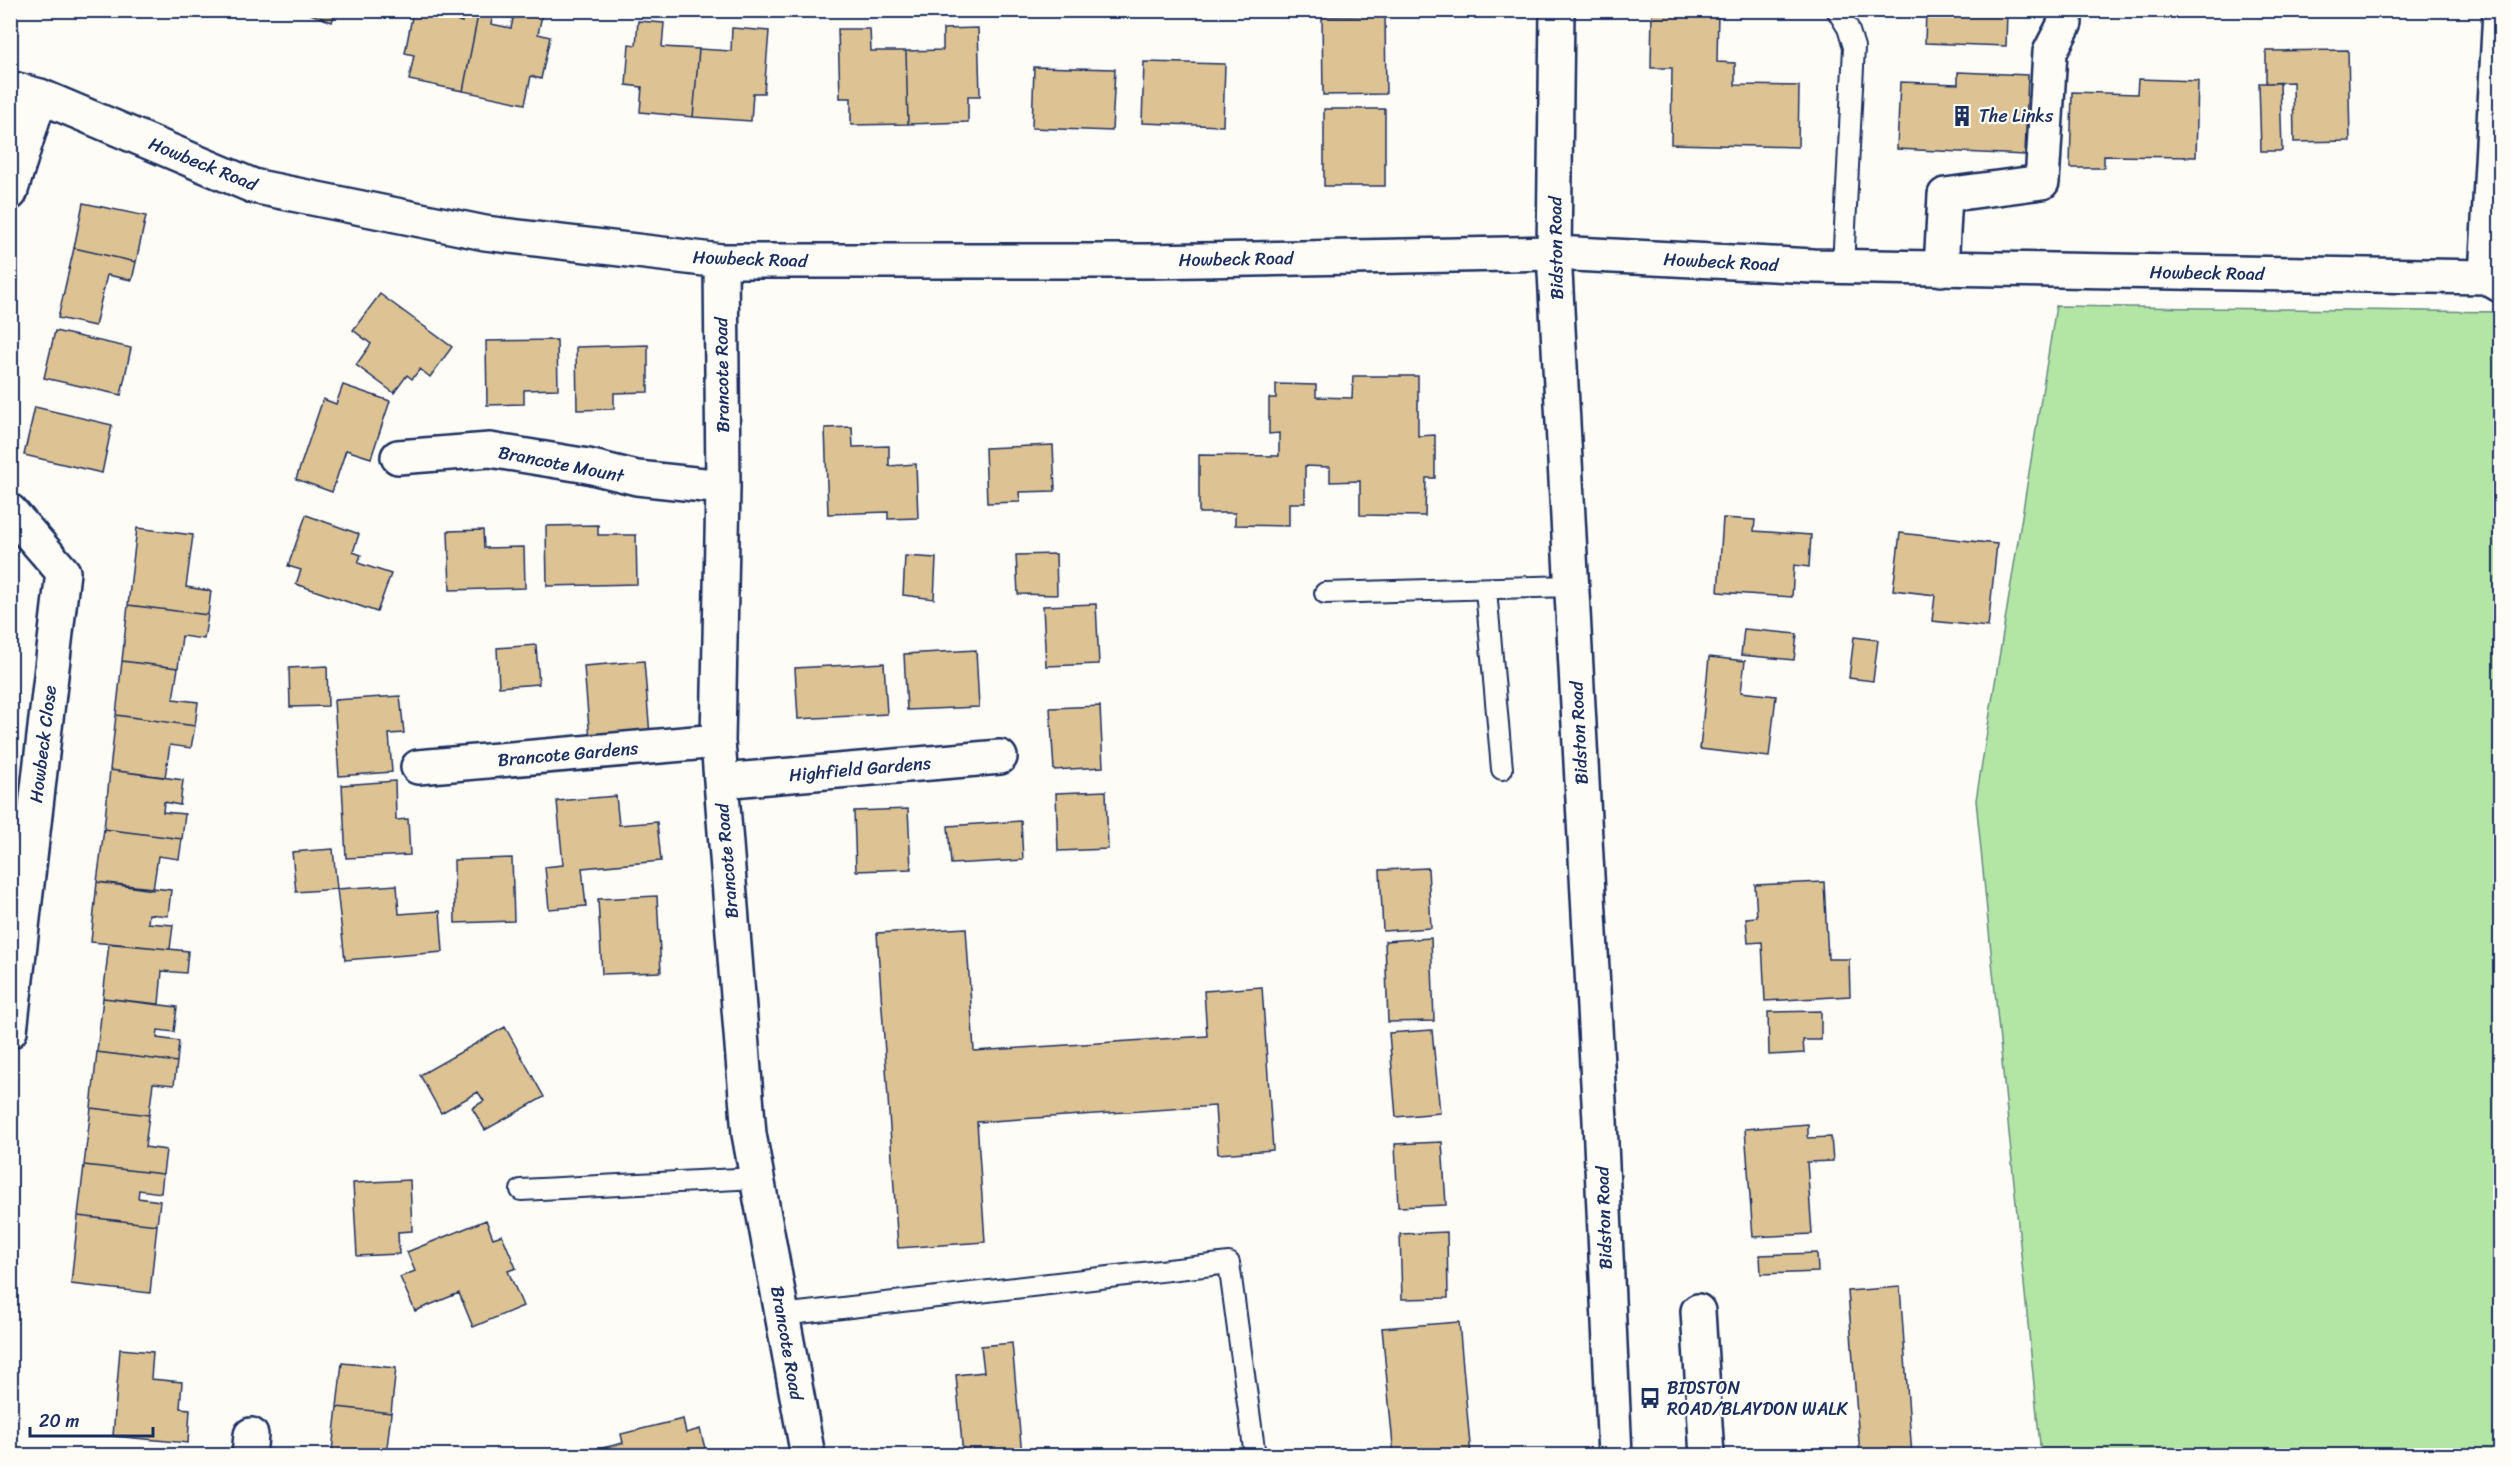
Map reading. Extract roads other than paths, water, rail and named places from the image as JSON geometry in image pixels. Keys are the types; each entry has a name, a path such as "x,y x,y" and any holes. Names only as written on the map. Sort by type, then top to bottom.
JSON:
{"street":[{"name":"Bidston Road","path":"1557,10 1554,254 1600,1121 1615,1455"},
{"path":"1941,269 1945,195 2042,182 2050,52 2065,23 2064,10"},
{"path":"2493,281 2500,10"},
{"name":"Howbeck Road","path":"25,92 253,186 485,233 721,261 1148,261 1554,254 1843,267 2493,281"},
{"path":"10,193 25,92"},
{"name":"Brancote Road","path":"721,261 723,487 718,741 749,1134 808,1455"},
{"name":"Brancote Mount","path":"398,457 490,450 588,466 637,478 723,487"},
{"name":"Howbeck Close","path":"10,511 63,572 10,1031"},
{"name":"Brancote Gardens","path":"418,767 718,741"},
{"name":"Highfield Gardens","path":"721,781 1000,757"},
{"path":"1698,1311 1707,1455"}],"lane":[{"path":"1838,10 1848,28 1854,47 1843,267"},
{"path":"1325,593 1572,586"},
{"path":"1485,590 1502,769"},
{"path":"522,1190 757,1178"},
{"path":"782,1315 1229,1263 1255,1455"}],"place":[{"name":"The Links","path":"1962,116"},
{"name":"BIDSTON ROAD/BLAYDON WALK","path":"1650,1398"}]}
